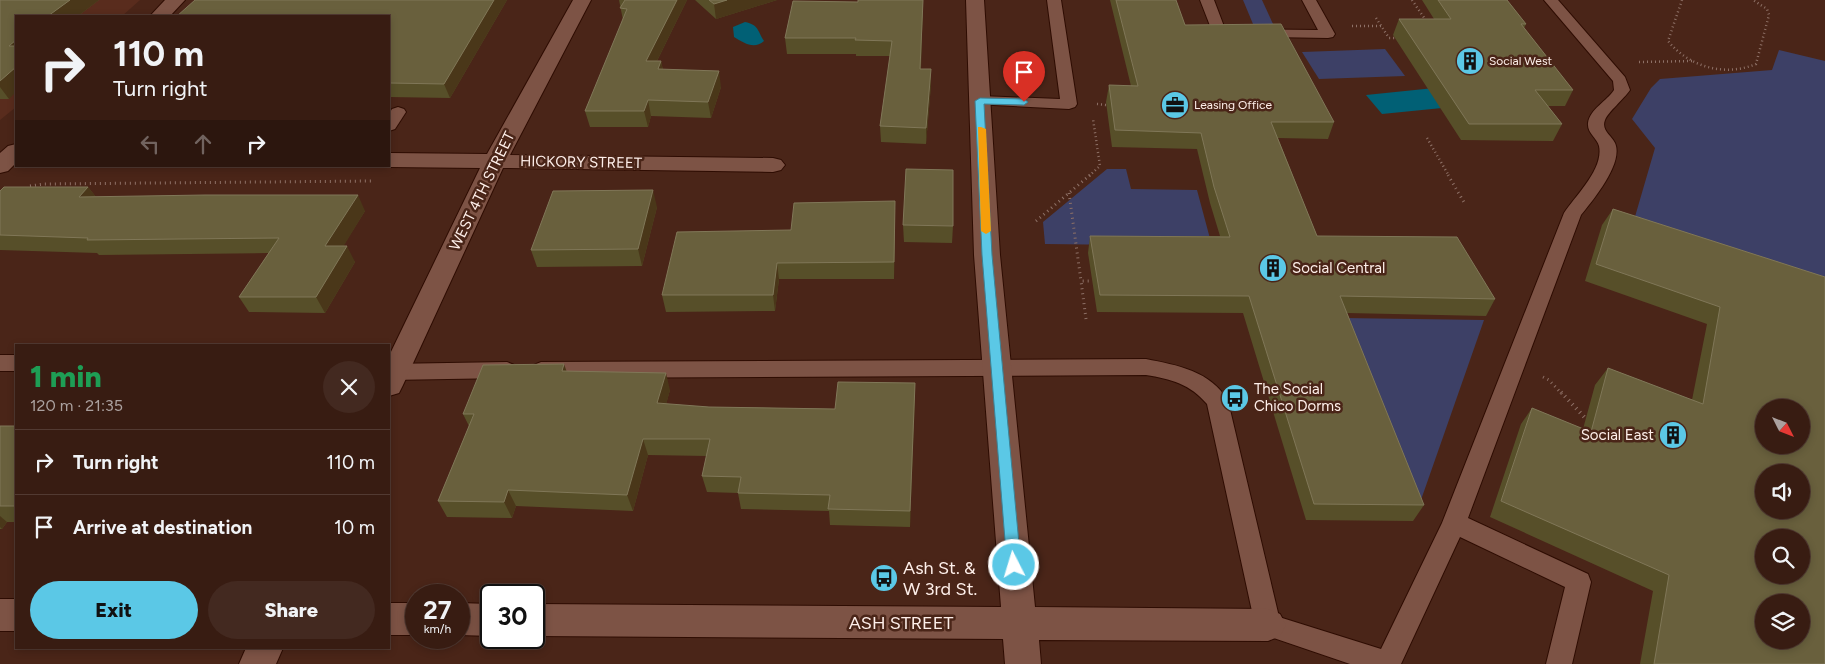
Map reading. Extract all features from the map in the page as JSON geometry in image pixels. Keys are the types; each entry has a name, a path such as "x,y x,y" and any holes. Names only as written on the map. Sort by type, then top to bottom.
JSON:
{"street":[{"path":"160,15 176,0"},
{"name":"WEST 4TH STREET","path":"391,377 495,161 582,0"},
{"path":"975,0 987,255 1023,664"},
{"name":"HICKORY STREET","path":"390,160 773,165"},
{"path":"0,615 15,615"},
{"path":"390,619 405,619"},
{"name":"ASH STREET","path":"545,620 1268,625"},
{"path":"257,664 264,649"}],"lane":[{"path":"980,101 1069,104 1054,0"},
{"path":"1207,0 1219,33 1328,34 1309,0"},
{"path":"391,377 880,368 1146,367 1181,373 1205,386 1218,401 1268,625 1388,664 1454,522 1573,213 1594,188 1608,153 1607,144 1597,130 1596,122 1599,114 1617,98 1622,90 1620,80 1552,0"},
{"path":"390,124 398,112"},
{"path":"0,363 15,363"},
{"path":"1454,522 1579,582 1559,664"}],"path":[{"path":"1412,0 1431,28"},
{"path":"1682,0 1668,41 1681,54 1693,61"},
{"path":"1605,62 1693,61 1724,69 1750,67 1756,64 1769,15 1766,9 1753,0"},
{"path":"1376,18 1390,40 1396,38"},
{"path":"1360,26 1382,26"},
{"path":"1095,104 1106,104"},
{"path":"1036,221 1100,166 1092,113"},
{"path":"1427,138 1466,204"},
{"path":"30,186 44,184 375,181"},
{"path":"1069,193 1086,319"},
{"path":"1081,281 1092,281"},
{"path":"1549,380 1586,419"}],"shaded area":[{"path":"0,0 140,0 123,15 15,15 15,108 0,120"},
{"path":"1243,0 1262,0 1273,24 1253,24"},
{"path":"745,22 755,26 764,41 753,45 734,37 733,27"},
{"path":"1385,49 1405,76 1319,79 1302,52"},
{"path":"1779,50 1825,61 1825,290 1632,227 1655,148 1632,119 1651,88 1660,79 1772,70"},
{"path":"1444,87 1462,106 1382,114 1366,95"},
{"path":"1107,169 1126,169 1131,189 1197,190 1212,246 1045,244 1043,222"},
{"path":"1342,318 1484,320 1415,517"}],"building":[{"path":"0,0 70,0 49,15 15,15 15,41 9,46 15,46 15,68 0,81"},
{"path":"195,0 494,0 444,84 390,83 390,15 178,15"},
{"path":"625,0 677,0 646,61 661,61 658,69 719,71 708,102 648,100 644,111 585,111 627,9 620,8"},
{"path":"709,0 727,0 714,4"},
{"path":"858,0 923,0 920,69 931,69 926,128 880,126 892,41 855,40 856,38 785,38 793,1 858,2"},
{"name":"Social Central","path":"1116,0 1176,0 1185,25 1281,24 1334,122 1271,122 1317,236 1457,237 1495,299 1340,296 1424,505 1314,504 1249,296 1100,295 1090,236 1230,237 1214,187 1201,133 1115,130 1109,85 1138,86"},
{"path":"1438,0 1507,0 1526,24 1521,24 1573,90 1535,90 1562,124 1469,124 1399,19 1451,19"},
{"path":"906,169 953,170 953,226 903,225"},
{"path":"4,187 88,187 79,197 358,195 325,246 347,246 316,297 239,297 279,238 87,240 88,238 0,235 0,191"},
{"path":"653,190 638,249 531,250 553,191"},
{"path":"895,201 894,262 777,263 773,295 662,295 677,232 791,230 794,203"},
{"name":"Social East","path":"1613,209 1825,277 1825,664 1654,664 1669,575 1501,501 1532,408 1591,432 1608,368 1703,404 1720,307 1596,264"},
{"path":"564,364 562,371 666,373 657,403 709,407 835,409 838,382 915,383 910,511 828,509 830,495 738,493 741,477 702,476 710,439 643,439 627,495 508,490 504,502 438,501 474,414 463,414 483,365"},
{"path":"0,426 15,426 15,506 0,506"}],"slow traffic":[{"path":"981,129 986,231"}],"place":[{"name":"Social West","path":"1470,61"},
{"name":"Leasing Office","path":"1175,105"},
{"name":"Social Central","path":"1273,268"},
{"name":"The Social Chico Dorms","path":"1235,398"},
{"name":"Social East","path":"1673,435"},
{"name":"Ash St. & W 3rd St.","path":"884,578"}],"route":[{"path":"1014,565 987,255 980,101 1024,102"}]}
